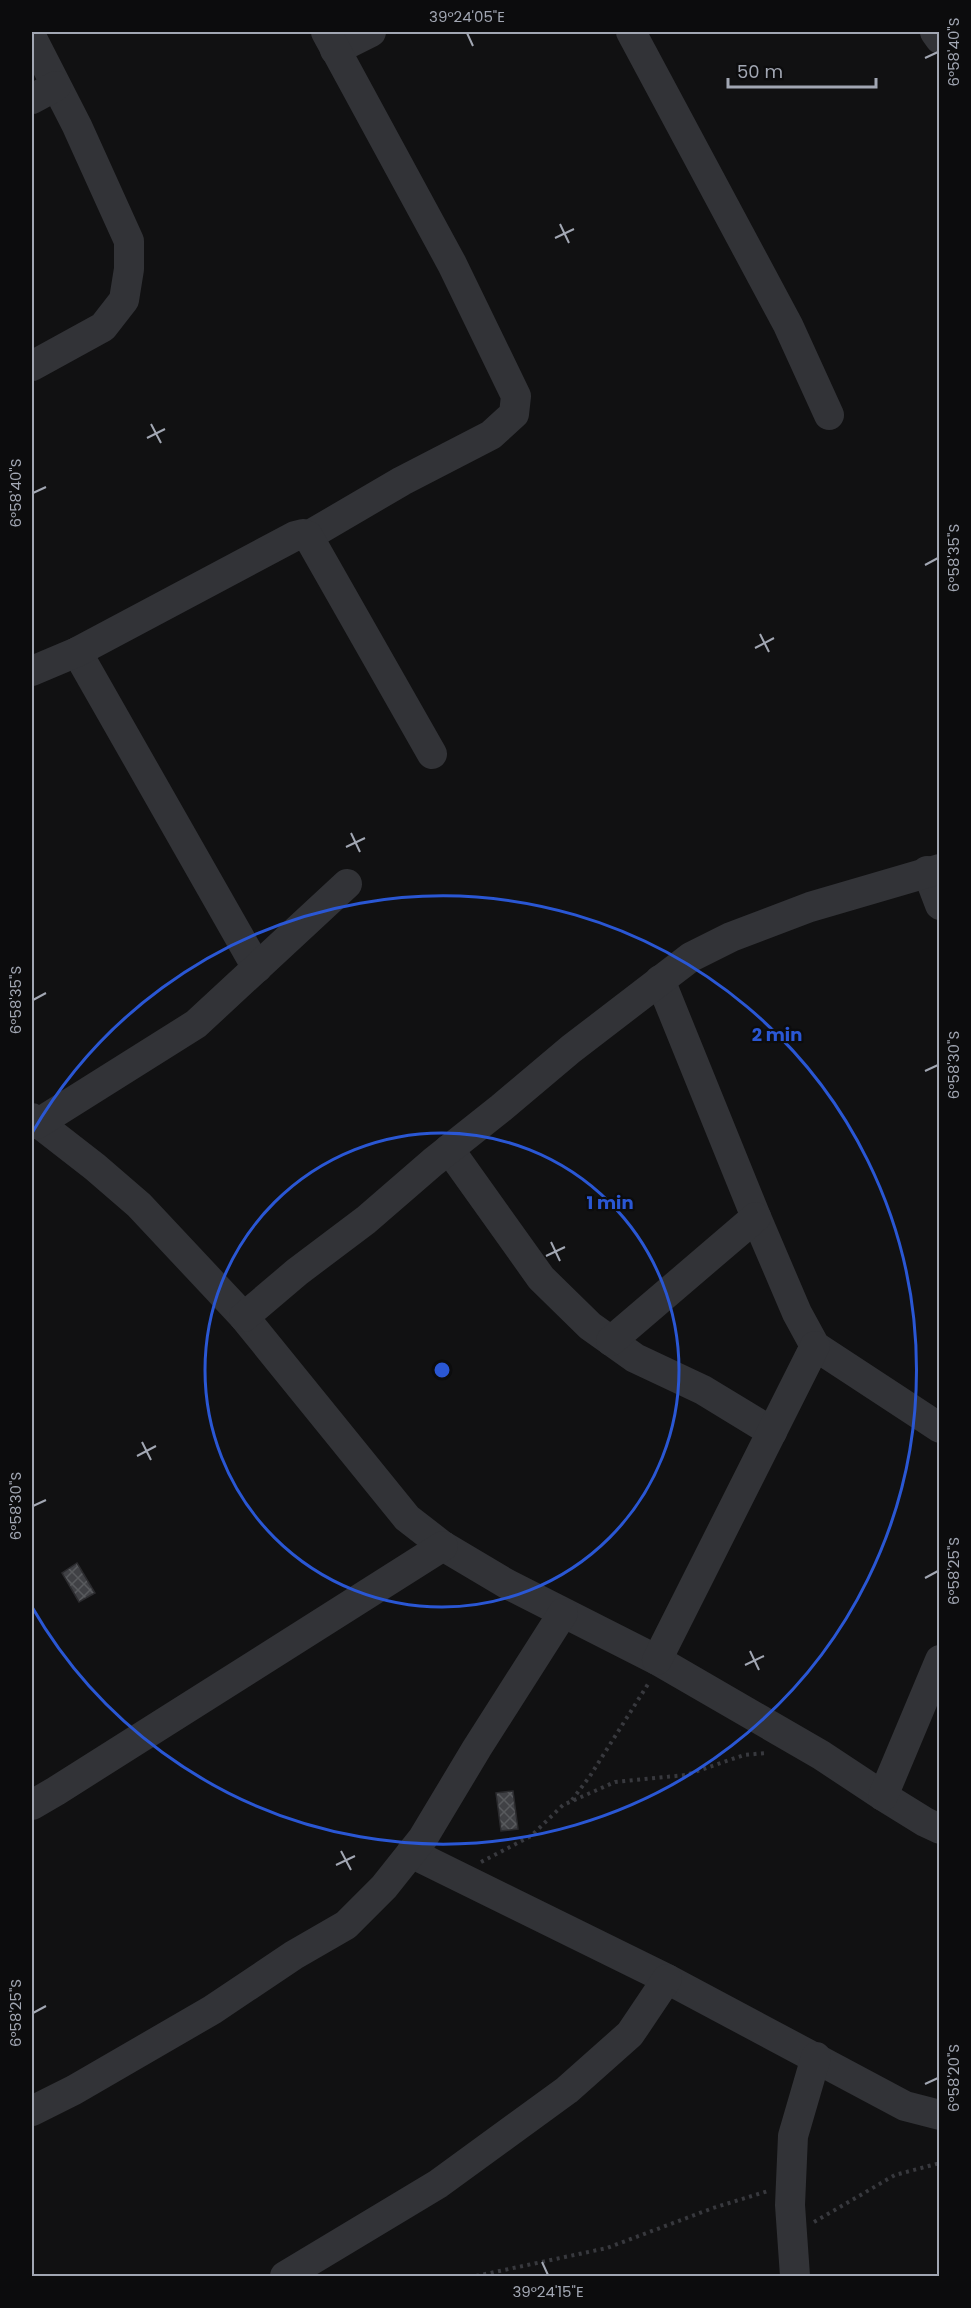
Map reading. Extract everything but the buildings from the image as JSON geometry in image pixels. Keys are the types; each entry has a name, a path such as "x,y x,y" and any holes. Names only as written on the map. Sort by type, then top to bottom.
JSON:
{"street":[{"path":"308,536 402,481 490,435 514,414 516,396 452,264 331,41 371,32"},
{"path":"631,32 788,325 830,416"},
{"path":"935,32 939,39"},
{"path":"32,38 44,92 77,126 129,240 129,268 124,300 103,327 32,366"},
{"path":"32,671 77,652 295,536 303,534 308,536 432,754"},
{"path":"77,652 257,968"},
{"path":"244,1317 297,1272 366,1220 571,1049 690,957 730,938 810,908 933,870 939,906"},
{"path":"347,884 196,1024 34,1121 96,1167 139,1205 244,1317 407,1518 443,1546 507,1584 659,1661 822,1755 883,1796 939,1829"},
{"path":"660,980 756,1217 797,1313 815,1346 939,1428"},
{"path":"449,1149 541,1278 590,1326 635,1358 703,1390 772,1432"},
{"path":"610,1341 756,1217"},
{"path":"659,1661 815,1346"},
{"path":"32,1805 443,1546"},
{"path":"32,2111 74,2090 212,2010 294,1955 345,1925 384,1887 423,1838 563,1613"},
{"path":"883,1796 939,1660"},
{"path":"411,1853 667,1979 905,2106 939,2115"},
{"path":"295,2274 438,2184 567,2090 630,2034 667,1979"},
{"path":"789,2273 792,2234 793,2136 816,2057"}],"path":[{"path":"571,1801 590,1776 659,1661"},
{"path":"455,1875 531,1836 563,1805 615,1782 686,1775 744,1755 759,1752 774,1754"},
{"path":"792,2234 895,2175 939,2163"},
{"path":"476,2277 607,2248 712,2208 791,2185"}]}
